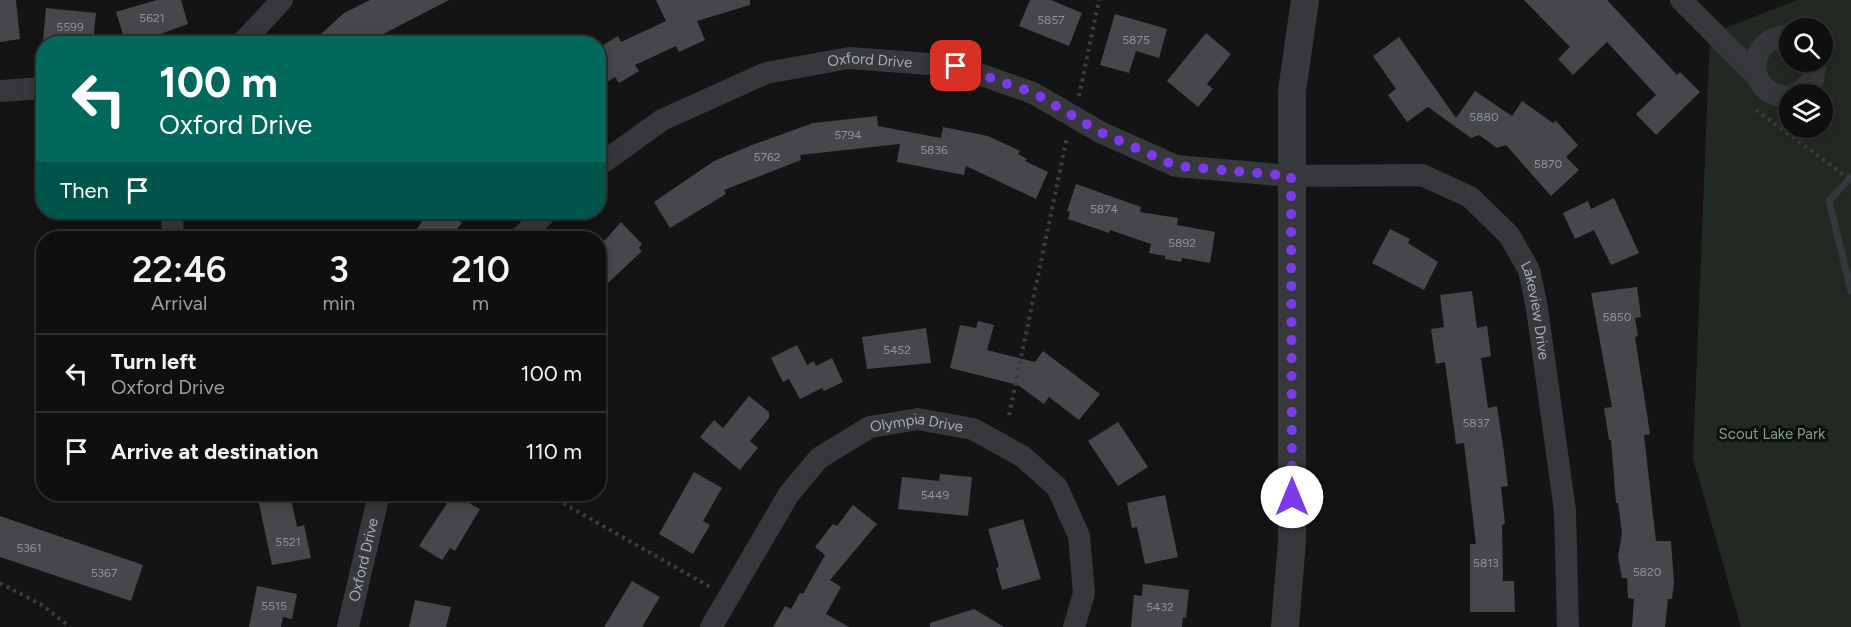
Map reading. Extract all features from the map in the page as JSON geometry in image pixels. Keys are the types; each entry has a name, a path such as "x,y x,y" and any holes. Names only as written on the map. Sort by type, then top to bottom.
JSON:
{"street":[{"path":"248,36 282,0"},
{"path":"1681,0 1756,75 1768,92 1779,96"},
{"path":"1285,627 1293,541 1292,91 1305,2"},
{"path":"1756,75 1755,64 1764,45 1771,39 1779,38"},
{"name":"Oxford Drive","path":"606,160 662,120 766,73 849,58 956,66 1034,93 1100,132 1176,166 1291,176"},
{"path":"0,91 36,89"},
{"name":"Lakeview Drive","path":"1291,176 1422,175 1470,197 1509,235 1529,270 1538,308 1565,511 1568,627"},
{"path":"527,231 540,219"},
{"name":"Olympia Drive","path":"711,627 789,494 819,458 870,427 918,419 973,429 1022,456 1057,488 1079,536 1084,593 1074,627"},
{"name":"Oxford Drive","path":"348,627 377,501"}],"path":[{"path":"1078,99 1099,0"},
{"path":"1762,116 1851,180"},
{"path":"1009,415 1069,127"},
{"path":"558,501 729,597"},
{"path":"0,583 42,605 70,627"}],"green space":[{"name":"Scout Lake Park","path":"1797,0 1851,0 1851,627 1741,627 1693,458 1710,34"}],"building":[{"path":"0,0 16,0 20,39 0,42"},
{"path":"157,0 181,0 188,24 155,36 124,36 116,12"},
{"path":"370,0 449,0 379,36 319,36 344,13"},
{"path":"656,0 750,0 750,5 697,21 705,40 679,52 676,46 635,65 639,71 619,83 615,77 606,83 606,43 618,36 621,42 666,21"},
{"path":"1030,0 1051,0 1082,13 1069,46 1019,26"},
{"path":"1524,0 1607,0 1677,75 1680,72 1700,92 1656,135 1636,114 1656,95 1607,42 1573,75 1558,59 1570,47"},
{"path":"46,8 96,13 94,36 43,36"},
{"path":"1115,14 1167,29 1159,58 1136,51 1129,73 1100,65"},
{"path":"1206,33 1231,54 1207,84 1213,89 1198,107 1167,81"},
{"path":"1399,37 1456,118 1475,91 1512,116 1522,101 1553,123 1556,121 1578,145 1566,157 1579,170 1551,196 1506,145 1497,148 1479,135 1471,138 1428,107 1407,122 1388,95 1396,89 1373,56"},
{"path":"877,116 878,126 941,138 943,127 988,136 1020,151 1018,154 1027,159 1025,161 1048,172 1036,199 966,166 964,175 897,162 900,144 800,155 801,160 724,190 726,194 670,228 654,202 714,161 752,145 813,123"},
{"path":"1076,184 1141,207 1140,212 1178,218 1177,225 1215,232 1210,263 1182,258 1181,262 1165,259 1165,256 1149,253 1151,244 1068,219 1070,212 1067,211"},
{"path":"1614,198 1639,253 1611,265 1594,230 1575,239 1563,213 1588,201 1591,209"},
{"path":"418,219 457,219 462,223 455,231 415,231 422,222"},
{"path":"621,222 642,244 639,248 642,251 607,284 606,283 606,239"},
{"path":"1390,229 1410,239 1408,243 1438,262 1424,290 1372,263"},
{"path":"1637,287 1641,317 1635,318 1638,336 1635,337 1650,434 1644,435 1656,541 1671,541 1674,583 1672,599 1668,599 1665,627 1632,627 1634,599 1628,598 1627,578 1622,578 1618,557 1622,533 1618,503 1616,503 1611,440 1609,440 1604,408 1612,407 1591,293"},
{"path":"1472,291 1477,328 1487,326 1491,356 1481,358 1488,408 1497,406 1504,453 1508,486 1501,487 1505,524 1502,525 1503,581 1514,581 1515,612 1470,612 1470,544 1476,544 1464,443 1456,444 1445,362 1436,364 1431,329 1444,327 1440,295"},
{"path":"978,321 994,325 987,350 1035,362 1043,351 1100,394 1079,420 1049,397 1044,404 1018,385 950,368 960,325 976,328"},
{"path":"926,328 931,363 867,369 862,337"},
{"path":"797,345 807,365 814,361 816,366 832,358 843,382 824,391 822,388 800,399 789,379 783,382 771,358"},
{"path":"749,396 769,412 769,418 750,441 758,448 740,470 700,437 714,420 723,428"},
{"path":"1118,422 1148,467 1118,486 1088,441"},
{"path":"694,472 722,488 703,521 710,525 693,554 659,534"},
{"path":"940,474 972,477 968,516 898,509 902,477 939,481"},
{"path":"1165,495 1178,557 1145,564 1137,527 1132,528 1127,503"},
{"path":"258,501 291,501 297,527 304,525 311,558 272,565"},
{"path":"448,501 466,501 480,509 455,551 450,548 442,560 419,546"},
{"path":"853,505 877,524 830,580 841,587 826,614 849,627 773,627 785,606 791,609 800,593 803,594 825,555 815,547 833,524 837,526"},
{"path":"0,516 143,565 131,601 0,557"},
{"path":"1023,519 1041,579 1002,590 996,568 999,567 988,529"},
{"path":"632,581 660,597 642,627 604,627"},
{"path":"1143,584 1189,590 1186,618 1183,617 1182,627 1131,627 1134,595 1142,596"},
{"path":"257,586 297,594 292,619 283,617 281,627 249,627"},
{"path":"415,600 451,607 446,627 409,627"},
{"path":"974,609 1004,627 930,627 930,623"}],"waterway":[{"path":"1851,177 1829,201 1851,291"}],"route":[{"path":"956,66 1034,93 1100,132 1176,166 1291,176 1292,497"}]}
